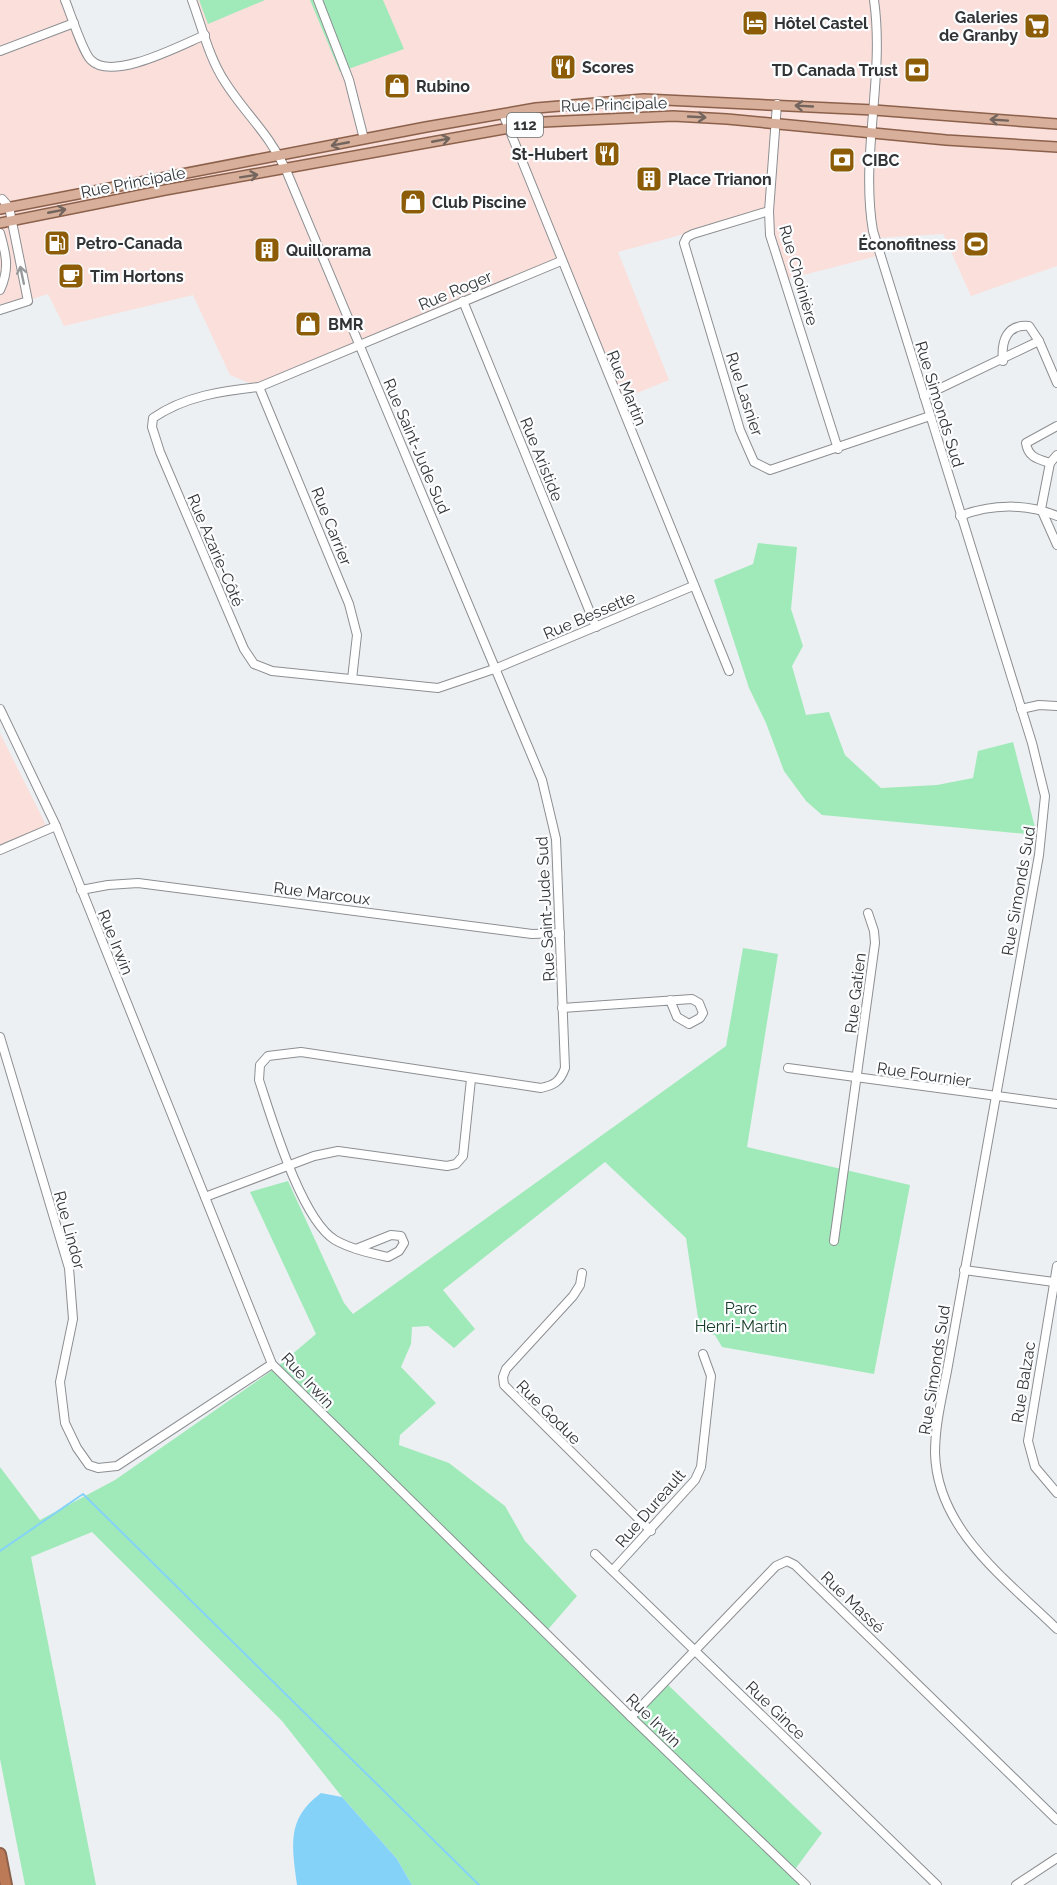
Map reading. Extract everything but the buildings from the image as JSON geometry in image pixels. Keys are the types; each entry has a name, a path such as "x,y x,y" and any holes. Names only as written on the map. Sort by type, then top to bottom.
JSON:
{"highway":[{"path":"0,1854 6,1885"}],"main road":[{"name":"Rue Principale","path":"4,208 536,108 644,99 777,104 1057,124"},
{"name":"Rue Principale","path":"0,223 543,122 673,116 776,122 1057,147"}],"street":[{"path":"64,0 90,60 104,68 125,67 205,35"},
{"name":"Rue Saint-Jude Sud","path":"192,0 226,83 272,140 286,170 497,668 542,780 552,814 556,839 565,1068 561,1079 553,1085 541,1088 301,1052 268,1056 260,1065 259,1080 289,1166 313,1216 333,1239 356,1249 388,1257 399,1251 404,1243 401,1236 391,1234 356,1249"},
{"path":"318,0 349,80 364,139"},
{"name":"Rue Simonds Sud","path":"874,0 878,53 868,192 873,231 1021,709 1045,796 1044,818 936,1436 937,1473 950,1511 959,1527 980,1554 1057,1629"},
{"path":"0,51 74,23"},
{"name":"Rue Choinière","path":"777,104 769,211 770,236 838,449"},
{"name":"Rue Martin","path":"503,114 729,671"},
{"path":"0,188 1,200 11,221 28,301 0,310"},
{"name":"Rue Lasnier","path":"769,211 693,234 687,237 684,243 740,430 754,462 770,470 838,449 930,416"},
{"path":"0,233 7,260 7,277 0,290"},
{"name":"Rue Roger","path":"359,345 561,261"},
{"name":"Rue Aristide","path":"463,301 597,627"},
{"path":"1003,361 1001,344 1005,336 1021,326 1029,326 1039,341 1057,383"},
{"path":"924,396 1003,361 1039,341"},
{"name":"Rue Azarie-Côté","path":"359,345 259,387 211,392 164,411 153,418 152,427 160,452 244,649 254,664 272,671 438,688 497,668"},
{"name":"Rue Carrier","path":"259,387 349,603 357,634 351,680"},
{"path":"1050,463 1032,457 1027,452 1026,443 1057,426"},
{"path":"1057,455 1050,463 1041,509 1057,545"},
{"path":"960,516 981,508 1041,509 1057,516"},
{"name":"Rue Bessette","path":"497,668 693,586"},
{"path":"1021,709 1039,705 1057,706"},
{"name":"Rue Irwin","path":"0,709 56,826 272,1364 631,1717 806,1885"},
{"path":"0,850 56,826"},
{"name":"Rue Marcoux","path":"81,890 108,885 138,884 532,934 560,933"},
{"name":"Rue Gatien","path":"834,1241 875,943 868,913"},
{"path":"562,1008 670,1000"},
{"name":"Rue Lindor","path":"0,1037 69,1268 73,1319 60,1382 60,1396 65,1424 89,1465 98,1468 117,1466 272,1364"},
{"name":"Rue Fournier","path":"788,1068 1057,1104"},
{"path":"205,1197 314,1156 338,1151 447,1166 456,1164 463,1156 471,1079"},
{"name":"Rue Balzac","path":"1057,1266 1028,1441 1035,1467 1057,1493"},
{"path":"964,1270 1053,1282"},
{"name":"Rue Godue","path":"582,1273 580,1285 573,1296 506,1369 503,1377 504,1386 651,1530"},
{"name":"Rue Dureault","path":"613,1570 696,1480 701,1467 711,1376 703,1354"},
{"name":"Rue Gince","path":"596,1554 937,1885"},
{"name":"Rue Massé","path":"631,1717 776,1566 781,1562 791,1562 1057,1820"},
{"path":"1016,1885 1057,1858"}],"shaded area":[{"path":"0,0 65,0 90,60 125,67 205,35 192,0 1057,0 1057,266 971,296 943,234 879,238 881,255 784,280 770,235 769,211 618,252 669,380 615,402 560,265 259,387 230,375 193,295 64,326 48,294 0,310"},
{"path":"0,733 46,825 0,846"}],"green space":[{"path":"199,0 265,0 208,24"},
{"path":"310,0 383,0 404,49 340,72"},
{"path":"758,543 797,547 791,609 803,646 792,666 806,715 829,712 845,755 881,788 937,785 973,778 978,751 1013,742 1037,835 822,815 806,801 784,771 766,723 749,688 714,580 753,564"},
{"name":"Parc Henri-Martin","path":"743,948 778,954 747,1147 910,1185 874,1374 722,1347 715,1335 700,1331 686,1238 605,1162 443,1290 475,1329 454,1348 428,1326 412,1327 411,1344 401,1367 436,1403 400,1435 399,1445 449,1463 505,1506 525,1541 577,1596 545,1633 630,1717 664,1681 822,1833 793,1872 806,1885 412,1885 397,1859 342,1797 282,1721 92,1532 31,1557 96,1885 25,1885 0,1759 0,1467 40,1520 115,1480 277,1367 316,1334 250,1192 288,1181 344,1303 353,1314 726,1046"}],"water":[{"path":"321,1793 342,1797 397,1859 412,1885 297,1885 294,1834 302,1813"}],"waterway":[{"path":"0,1551 83,1494 479,1885"}],"place":[{"name":"Hôtel Castel","path":"755,23"},
{"name":"Galeries de Granby","path":"1037,26"},
{"name":"Scores","path":"563,67"},
{"name":"TD Canada Trust","path":"917,70"},
{"name":"Rubino","path":"397,86"},
{"name":"St-Hubert","path":"607,154"},
{"name":"CIBC","path":"842,160"},
{"name":"Place Trianon","path":"649,179"},
{"name":"Club Piscine","path":"413,202"},
{"name":"Petro-Canada","path":"57,243"},
{"name":"Éconofitness","path":"976,244"},
{"name":"Quillorama","path":"267,250"},
{"name":"Tim Hortons","path":"71,276"},
{"name":"BMR","path":"308,324"}]}
